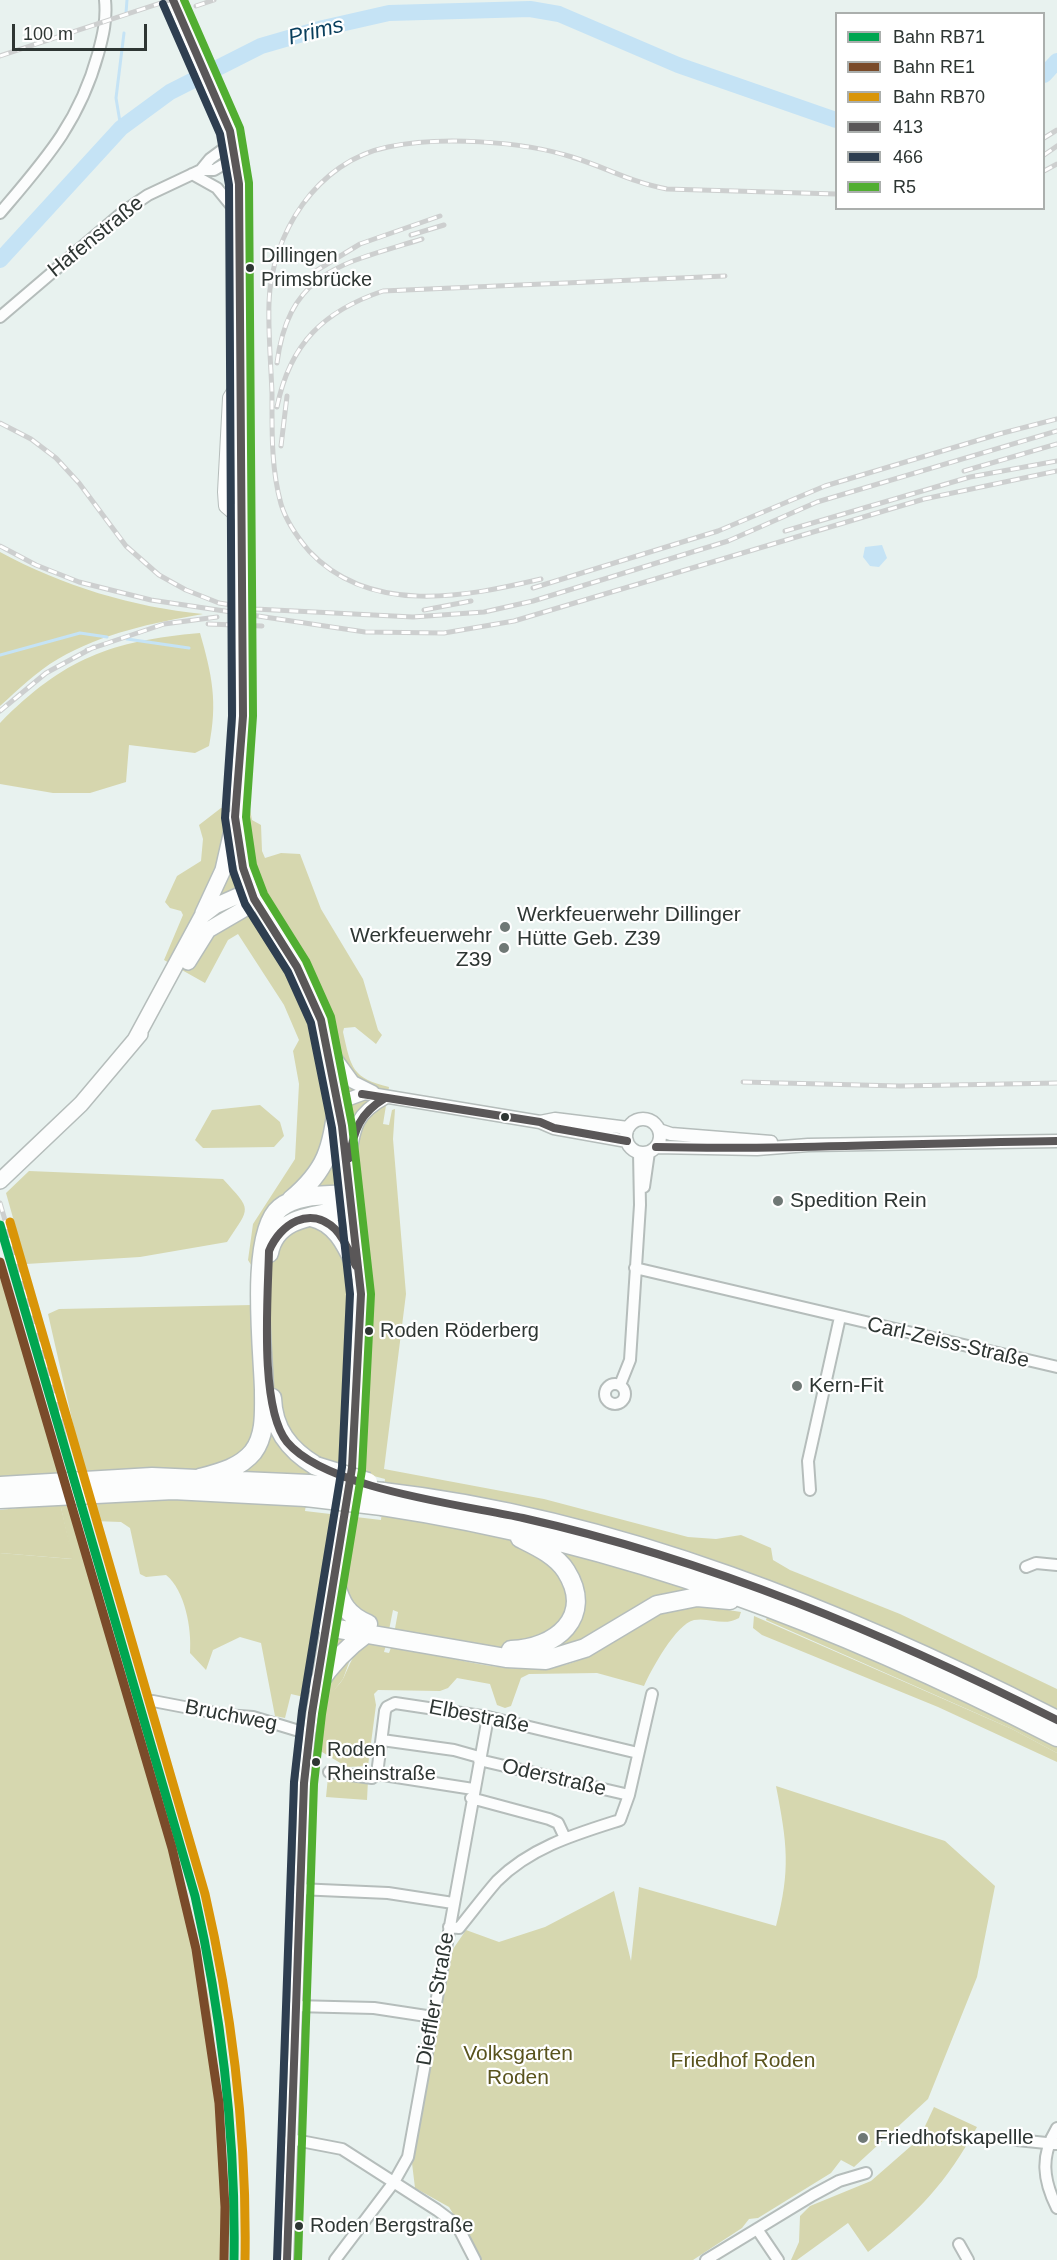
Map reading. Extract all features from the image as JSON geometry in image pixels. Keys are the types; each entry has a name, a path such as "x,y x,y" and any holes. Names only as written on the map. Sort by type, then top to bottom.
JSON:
{"highway":[{"path":"0,1486 50,1488 200,1478 223,1472 245,1460 260,1440 264,1413 262,1241 271,1217 314,1179 329,1156 338,1103"},
{"path":"291,1201 352,1201"},
{"path":"352,1201 289,1224 278,1231 269,1251 272,1410 285,1440 303,1458 316,1466 383,1495 468,1519 616,1555 772,1604 946,1665 1057,1720"},
{"path":"310,1217 320,1219 334,1229 360,1274"},
{"path":"200,1478 308,1491"},
{"path":"98,1486 173,1490 308,1491 411,1495 549,1524 638,1548 737,1592"},
{"path":"0,1499 50,1488"},
{"path":"328,1621 507,1650 527,1650 544,1645 556,1638 569,1622 574,1605 574,1594 565,1569 533,1544 468,1519"},
{"path":"335,1582 344,1607 368,1628 506,1658 546,1660 585,1648 657,1605 737,1592"},
{"path":"772,1604 807,1622 941,1679 1057,1737"},
{"path":"317,1685 340,1654 368,1628"}],"main road":[{"path":"135,1040 202,916 223,870 235,817 243,717 242,379 236,157 227,123 173,0"},
{"path":"235,817 243,868 253,896 310,991 327,1047 348,1165 360,1274 360,1326 352,1467 328,1621"},
{"path":"202,916 215,906 253,896"},
{"path":"0,1181 81,1104 135,1040 208,930 253,896"}],"street":[{"path":"0,213 67,130 80,105 105,30 105,0"},
{"name":"Hafenstraße","path":"0,317 123,212 148,195 196,172 233,142"},
{"name":"Hafenstraße","path":"196,172 214,170 236,157"},
{"path":"196,172 217,188 239,215"},
{"path":"327,1047 353,1082 385,1098"},
{"path":"338,1103 365,1093 540,1122 554,1128 627,1134"},
{"path":"348,1165 356,1126 362,1114 385,1098"},
{"path":"620,1385 630,1360 640,1205 648,1151 660,1139 659,1130 654,1123 645,1119 635,1121 627,1134 631,1148 648,1151 757,1149 808,1145 1057,1141"},
{"path":"659,1130 671,1134 808,1145"},
{"name":"Carl-Zeiss-Straße","path":"635,1268 1057,1367"},
{"name":"Carl-Zeiss-Straße","path":"810,1490 808,1461 840,1317"},
{"path":"1026,1567 1036,1563 1057,1565"},
{"path":"287,2260 298,1889 309,1734 328,1621"},
{"path":"449,1927 459,1928 499,1880 525,1858 565,1838 620,1820 629,1795 652,1694"},
{"name":"Bruchweg","path":"153,1701 253,1718 309,1734"},
{"name":"Elbestraße","path":"377,1774 385,1711 387,1707 395,1703 488,1717 639,1753"},
{"name":"Dieffler Straße","path":"335,2260 394,2182 404,2165 411,2145 472,1793 488,1717"},
{"name":"Oderstraße","path":"382,1740 454,1750 629,1795"},
{"path":"329,1772 372,1778 377,1774 472,1793 558,1823 565,1838"},
{"path":"298,1889 388,1893 453,1903"},
{"path":"294,2006 374,2008 433,2017"},
{"path":"1057,2128 1045,2178 1049,2193 1057,2208"},
{"path":"290,2139 342,2149 394,2182 450,2219 460,2231 475,2260"},
{"path":"1017,2140 1054,2143"},
{"path":"706,2260 830,2186 866,2173"},
{"path":"757,2229 778,2260"},
{"path":"959,2244 968,2260"}],"green space":[{"path":"0,552 48,575 98,593 150,606 203,614 128,630 92,642 43,669 0,706"},
{"path":"200,633 212,689 213,716 209,746 195,753 129,745 126,782 90,793 53,793 0,784 0,723 46,683 68,668 114,648 168,636"},
{"path":"221,808 250,809 252,820 261,825 262,851 265,858 281,853 300,854 321,909 363,979 378,1030 382,1035 376,1044 355,1027 344,1028 343,1032 348,1055 355,1070 367,1080 389,1087 383,1124 389,1125 392,1110 395,1109 393,1139 406,1294 384,1469 544,1499 688,1537 716,1539 741,1535 771,1548 773,1560 790,1570 900,1614 1057,1689 1057,1753 1012,1729 766,1620 778,1585 744,1572 628,1628 601,1650 557,1667 531,1670 392,1645 398,1612 393,1610 386,1645 351,1657 343,1679 325,1702 291,1694 285,1718 275,1716 261,1643 240,1637 213,1650 206,1670 190,1653 190,1633 186,1611 173,1582 166,1575 146,1577 140,1574 130,1528 121,1522 93,1521 87,1499 97,1471 84,1472 48,1314 59,1309 252,1305 253,1268 248,1260 253,1224 295,1159 299,1084 293,1051 299,1040 284,1005 238,934 228,940 205,983 164,960 183,915 181,911 170,908 165,902 177,876 201,861 203,839 199,825","holes":["316,1466 340,1467 385,1479 381,1520 305,1511 309,1484"]},
{"path":"260,1105 280,1122 284,1136 274,1147 203,1148 195,1140 212,1110"},
{"path":"29,1171 223,1179 239,1197 245,1209 244,1215 227,1242 140,1257 26,1264 6,1193"},
{"path":"0,1278 8,1296 33,1388 61,1474 0,1478"},
{"path":"60,1503 72,1503 173,1848 200,1951 211,2012 225,2149 224,2260 0,2260 0,1553 72,1559"},
{"path":"60,1503 73,1559 0,1553 0,1510"},
{"path":"696,1605 741,1612 739,1618 733,1621 700,1619 687,1623 665,1648 644,1686 597,1673 529,1674 521,1678 511,1706 505,1708 497,1705 490,1684 457,1678 448,1688 440,1691 378,1690 374,1694 376,1705 368,1766 347,1767 317,1749 323,1708 331,1693 342,1680 354,1656 362,1647 376,1644 386,1645 384,1652 389,1653 392,1645 509,1668 556,1667 587,1656 652,1615"},
{"path":"754,1616 1012,1729 1057,1753 1057,1762 938,1707 762,1635 753,1628"},
{"path":"328,1777 368,1780 367,1800 326,1797"},
{"name":"Friedhof Roden","path":"776,1786 945,1841 995,1886 977,1977 928,2099 854,2167 841,2160 831,2173 758,2218 749,2219 742,2228 693,2260 481,2260 449,2207 415,2188 412,2163 449,1955 466,1930 499,1942 545,1927 614,1891 631,1961 639,1887 776,1926 784,1888 786,1856"},
{"path":"934,2107 977,2127 943,2180 917,2210 868,2252 848,2223 797,2260 791,2260 799,2242 800,2216 810,2206 871,2181 919,2139"}],"water":[{"path":"882,545 887,558 879,567 870,566 863,557 865,547"}],"waterway":[{"path":"126,13 127,0"},
{"name":"Prims","path":"0,260 121,128 170,92 261,46 323,28 389,13 530,9 559,14 678,65 835,120"},
{"path":"121,128 116,98 124,33"},
{"name":"Prims","path":"1045,74 1057,61"},
{"path":"0,655 80,633 107,637"},
{"path":"127,639 189,648"}],"railway":[{"path":"0,56 170,0"},
{"path":"196,6 214,0"},
{"path":"1045,137 1057,130"},
{"path":"541,579 512,586 450,595 419,596 389,593 360,585 333,572 309,551 293,529 281,504 274,463 269,303 278,251 303,204 320,184 340,168 363,155 388,147 455,141 505,144 552,152 584,161 642,183 667,189 835,194"},
{"path":"1045,154 1057,146"},
{"path":"1045,170 1057,164"},
{"path":"314,272 360,244 440,216"},
{"path":"411,235 444,225"},
{"path":"277,363 284,332 294,307 308,289 325,275 346,264 422,239"},
{"path":"277,407 291,365 313,332 343,309 383,291 725,276"},
{"path":"281,446 287,396"},
{"path":"533,588 718,531 825,486 1057,419"},
{"path":"0,423 31,439 56,458 79,483 126,546 159,575 186,590 219,603 255,609 413,617 484,612 533,601 728,541 817,502 1057,431"},
{"path":"964,471 1057,444"},
{"path":"785,531 970,477 1057,461"},
{"path":"0,546 36,565 79,582 151,600 365,632 444,633 514,621 924,499 1057,471"},
{"path":"424,610 471,601"},
{"path":"87,650 164,624 217,617"},
{"path":"208,624 262,626"},
{"path":"0,711 46,673 94,647"},
{"path":"743,1082 900,1086 1057,1083"},
{"path":"0,1203 52,1381 71,1468"}],"rail line":[{"name":"RB70","path":"10,1222 205,1894 223,1985 241,2121 245,2260"},
{"name":"RB71","path":"0,1225 195,1896 213,1986 230,2122 234,2260"},
{"name":"RE1","path":"0,1262 172,1848 196,1949 219,2103 225,2207 224,2260"}],"transit line":[{"name":"413","path":"173,0 230,131 239,184 243,716 235,817 243,868 254,899 297,967 321,1020 342,1126 361,1294 352,1468 312,1713 304,1783 287,2260"},
{"name":"R5","path":"184,0 240,128 249,183 253,716 246,817 253,865 264,894 306,961 331,1017 352,1125 371,1294 362,1470 322,1714 314,1784 298,2260"},
{"name":"466","path":"163,4 220,134 229,185 232,716 225,818 233,871 245,904 288,972 311,1023 332,1128 350,1294 342,1467 302,1711 294,1782 277,2260"},
{"name":"413","path":"362,1094 540,1122 554,1128 627,1141"},
{"name":"413","path":"349,1158 353,1139 364,1116 385,1098"},
{"name":"413","path":"656,1147 806,1147 1057,1141"},
{"name":"413","path":"356,1266 339,1233 325,1222 316,1219 306,1218 288,1226 280,1233 269,1251 267,1350 272,1404 278,1426 287,1442 306,1458 332,1472 398,1493 523,1518 593,1535 729,1578 862,1629 993,1688 1057,1720"}],"place":[{"name":"Dillingen Primsbrücke","path":"250,268"},
{"name":"Werkfeuerwehr Dillinger Hütte Geb. Z39","path":"505,927"},
{"name":"Werkfeuerwehr Z39","path":"504,948"},
{"name":"Spedition Rein","path":"778,1201"},
{"name":"Roden Röderberg","path":"369,1331"},
{"name":"Kern-Fit","path":"797,1386"},
{"name":"Roden Rheinstraße","path":"316,1762"},
{"name":"Friedhofskapellle","path":"863,2138"},
{"name":"Roden Bergstraße","path":"299,2226"}],"park label":[{"name":"Volksgarten Roden","path":"518,2066"}]}
